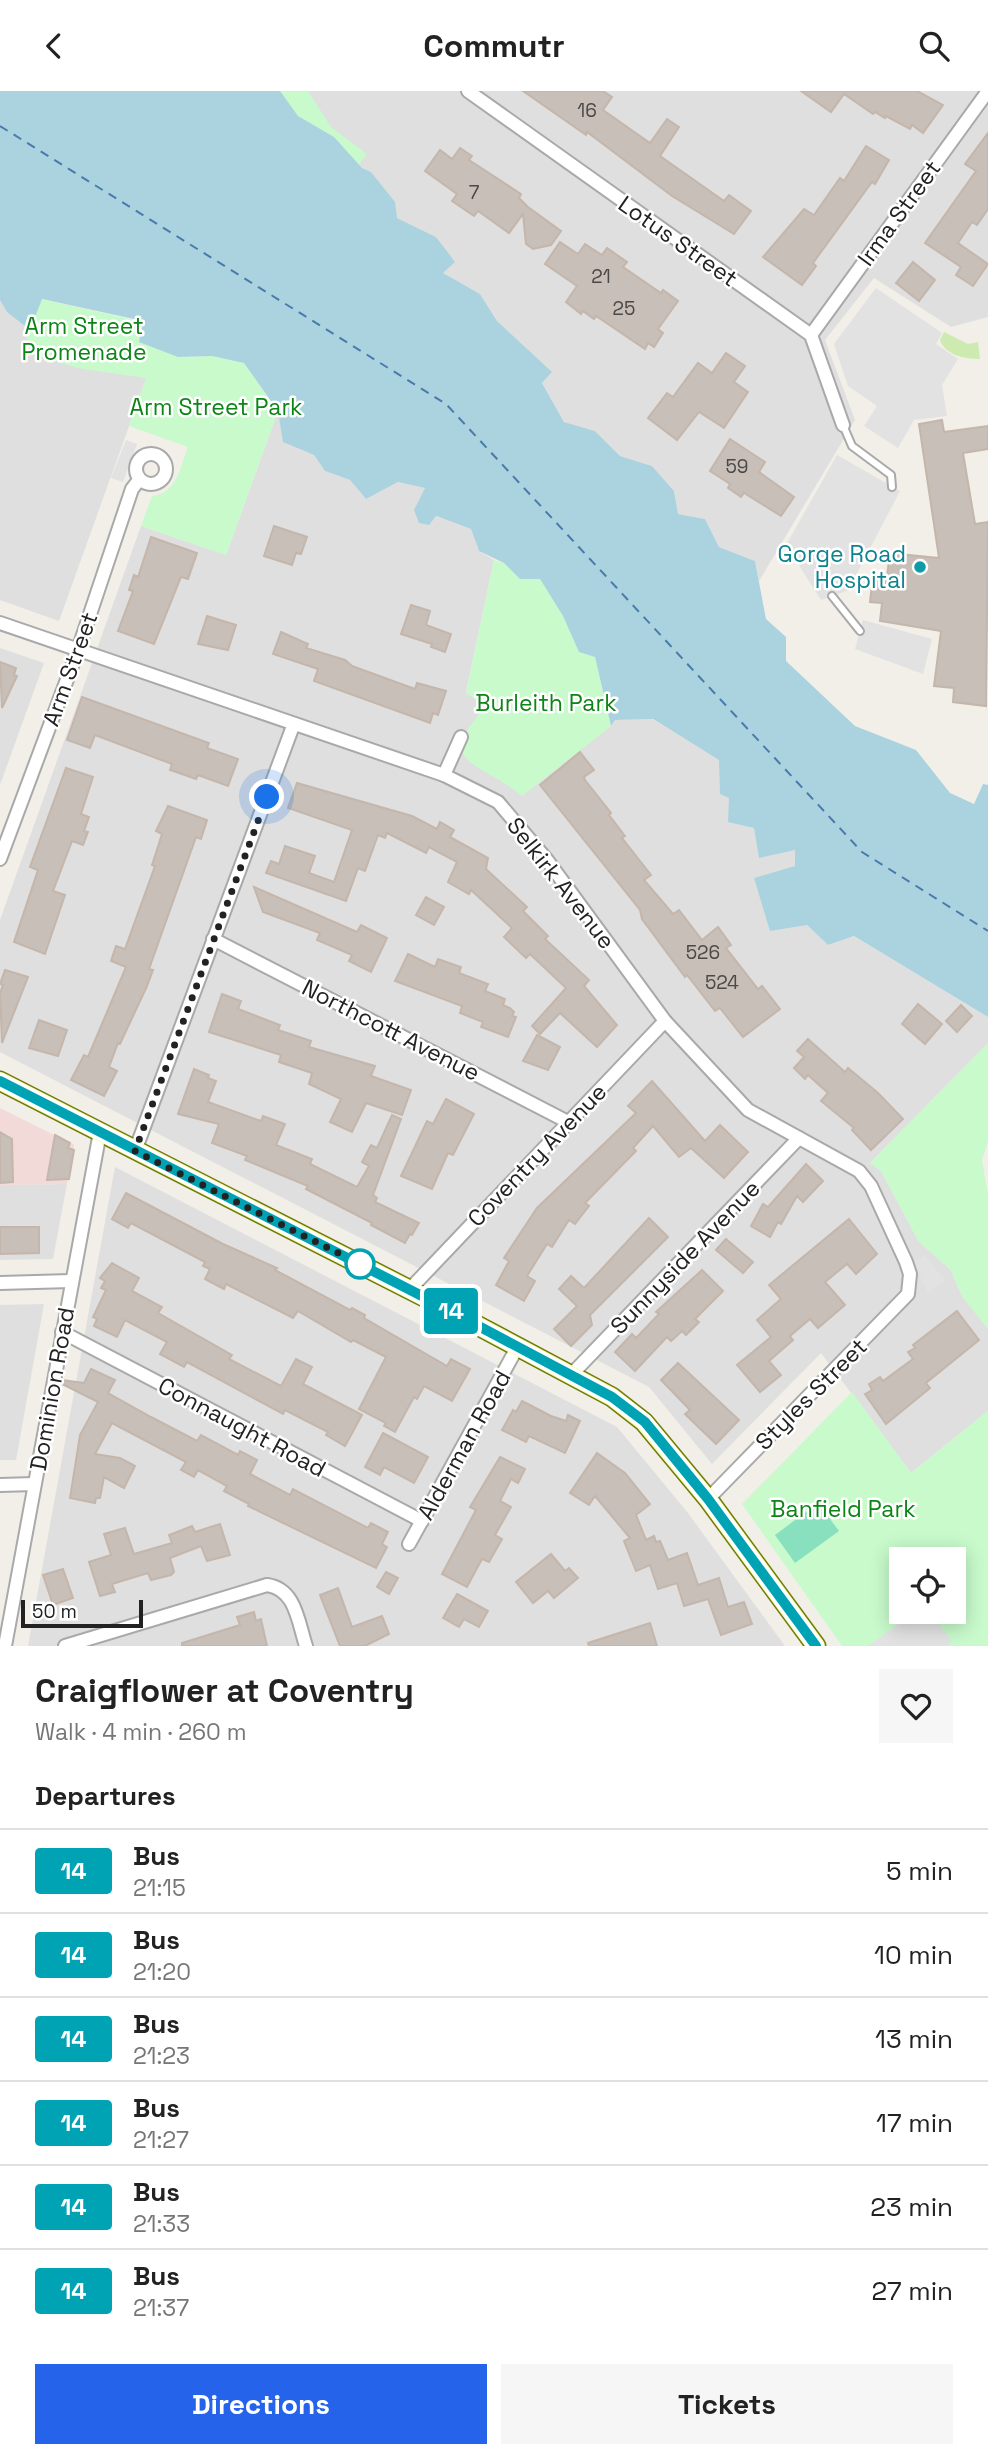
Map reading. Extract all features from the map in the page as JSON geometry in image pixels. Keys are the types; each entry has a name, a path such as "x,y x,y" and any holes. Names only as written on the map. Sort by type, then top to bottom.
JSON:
{"main road":[{"path":"0,1081 410,1289 612,1397 645,1422 708,1499 809,1644"}],"street":[{"name":"Lotus Street","path":"468,91 811,335"},
{"name":"Irma Street","path":"811,335 988,91"},
{"path":"811,335 843,425"},
{"name":"Arm Street","path":"0,859 78,650 132,489 139,480"},
{"name":"Selkirk Avenue","path":"0,624 293,726 444,775 498,803 547,860 665,1021 748,1109 859,1171 871,1186 906,1262 911,1286"},
{"path":"135,1151 293,726"},
{"path":"444,775 461,737"},
{"name":"Northcott Avenue","path":"214,939 568,1122"},
{"name":"Coventry Avenue","path":"410,1289 665,1021"},
{"name":"Dominion Road","path":"5,1646 100,1132"},
{"name":"Sunnyside Avenue","path":"571,1375 799,1138"},
{"path":"0,1283 71,1281"},
{"name":"Styles Street","path":"708,1499 901,1302 911,1286"},
{"name":"Connaught Road","path":"62,1332 422,1521"},
{"name":"Alderman Road","path":"409,1544 518,1346"},
{"path":"0,1485 34,1485"},
{"path":"65,1646 255,1587 279,1587 288,1593 306,1646"}],"lane":[{"path":"843,425 852,446 891,475 892,487"},
{"path":"832,596 860,631"}],"shaded area":[{"path":"280,91 988,91 988,317 951,327 874,278 825,340 855,420 759,581 755,561 719,547 705,519 678,514 674,491 652,466 620,456 595,431 564,422 542,383 551,373 497,321 480,294 442,273 436,237 397,218 371,172 362,168 334,137 298,116"},
{"path":"0,278 31,328 24,351 33,345 156,351 59,621 0,600"},
{"path":"876,288 942,333 936,344 958,359 942,385 947,416 914,420 898,448 864,426 877,406 848,386 834,344"},
{"path":"278,411 284,442 314,455 325,471 350,480 366,499 398,482 426,488 435,516 471,529 479,551 494,560 466,692 487,707 477,717 469,761 522,795 615,720 652,719 720,760 720,794 729,797 754,828 795,850 795,866 807,925 828,945 854,936 988,1017 988,1043 870,1163 881,1171 919,1242 950,1269 962,1296 988,1329 988,1411 911,1473 821,1353 712,1464 649,1387 0,1052 0,920 141,526 226,555"},
{"path":"126,440 137,444 123,482 111,478"},
{"path":"837,455 900,491 854,579 852,589 821,600 786,545"},
{"path":"863,620 932,639 923,674 855,649"},
{"path":"0,648 44,663 0,785"},
{"path":"0,1108 74,1145 67,1184 0,1185"},
{"path":"115,1167 617,1427 688,1513 785,1646 28,1646"},
{"path":"67,1184 53,1259 0,1260 0,1185"},
{"path":"925,1255 945,1280 928,1294 914,1262"},
{"path":"44,1304 16,1460 0,1460 0,1305"},
{"path":"898,1624 939,1624 952,1642 946,1646 868,1646"}],"green space":[{"path":"280,91 308,91 331,127 367,154 359,165 334,137 298,116"},
{"name":"Arm Street Park","path":"41,299 143,322 178,357 212,356 244,363 278,411 226,555 141,526 152,496 160,494 172,485 188,447 129,426 146,378 77,368 23,350"},
{"path":"944,332 968,344 978,342 980,359 951,353 940,340"},
{"name":"Burleith Park","path":"494,560 504,563 520,579 540,579 563,616 579,652 595,657 611,726 522,796 477,767 462,751 463,740 470,726 486,707 466,693"},
{"path":"988,1043 988,1141 982,1160 988,1195 988,1329 962,1296 950,1269 919,1242 881,1171 870,1163"},
{"name":"Banfield Park","path":"852,1392 911,1473 988,1411 988,1646 842,1646 742,1504"},
{"path":"818,1503 839,1531 795,1563 775,1535"}],"water":[{"path":"0,91 280,91 298,116 334,137 362,168 371,172 395,202 397,218 436,237 455,262 443,273 480,294 497,321 552,372 542,383 564,422 595,431 620,456 652,466 674,491 678,514 705,519 719,547 755,561 766,619 786,637 786,661 855,726 916,750 950,793 974,804 983,784 988,785 988,1017 854,936 828,945 807,925 770,931 754,878 795,866 795,850 759,858 754,828 728,822 729,798 720,794 719,760 653,719 615,720 611,726 595,657 579,652 563,616 540,579 520,579 504,563 479,551 471,529 436,516 429,525 419,523 414,510 425,488 398,482 366,499 350,480 325,471 314,455 283,442 278,411 244,363 212,356 178,357 139,342 143,321 42,299 30,330 7,312 0,300"}],"building":[{"path":"523,91 603,91 612,97 603,110 650,143 667,119 679,127 660,156 724,201 729,195 751,211 734,234 672,196 587,132 586,135"},
{"path":"801,91 917,91 943,105 923,133 912,125 910,129 886,116 885,118 875,112 873,114 844,94 831,112"},
{"path":"988,133 988,209 977,225 972,222 958,243 988,264 973,286 956,275 961,267 925,243 976,171 965,164"},
{"path":"866,146 889,160 875,184 872,182 813,263 816,266 802,285 763,257 804,209 814,215 840,178 844,181"},
{"path":"460,148 472,156 469,160 521,194 519,198 528,207 561,231 551,245 533,249 526,244 523,214 509,233 478,211 474,216 452,201 457,194 425,171 440,150 452,159"},
{"path":"560,242 578,254 585,244 602,255 607,248 627,262 623,267 661,293 663,290 678,301 658,329 663,333 654,347 648,343 645,349 596,316 594,319 583,311 581,314 566,302 577,286 545,264"},
{"path":"913,262 935,280 919,301 896,283"},
{"path":"726,353 745,366 734,382 748,392 724,428 699,412 677,440 648,418 667,393 673,397 698,363 712,373"},
{"name":"Gorge Road Hospital","path":"942,420 944,432 988,426 988,449 963,453 975,524 988,522 986,706 953,702 954,688 934,686 941,631 880,621 882,603 870,602 873,575 887,576 890,553 939,558 919,424"},
{"path":"730,439 765,462 759,472 794,497 781,516 744,493 741,497 728,488 730,484 710,471"},
{"path":"274,526 307,537 301,554 296,553 292,565 264,556"},
{"path":"151,537 197,553 188,579 181,577 154,644 118,631 133,591 129,590 134,575 138,577"},
{"path":"411,605 430,611 426,625 451,634 445,652 431,647 432,644 401,634"},
{"path":"207,616 236,625 228,650 198,644"},
{"path":"281,632 308,644 306,648 345,660 352,666 415,689 417,683 446,691 438,715 433,713 430,723 314,681 318,669 273,654"},
{"path":"0,662 16,668 14,675 17,676 2,708"},
{"path":"82,697 209,743 207,748 238,759 228,786 198,775 196,779 170,770 172,764 95,735 90,748 67,740"},
{"path":"580,752 594,770 584,777 585,780 611,813 609,815 625,836 622,838 651,875 644,880 673,914 679,910 702,940 718,927 731,945 726,948 758,989 762,986 780,1009 743,1037 720,1008 715,1011 687,975 685,977 642,919 640,910 540,785"},
{"path":"66,768 93,777 81,814 89,817 84,831 88,832 83,845 72,841 53,891 65,895 45,954 14,942 38,870 30,867"},
{"path":"297,783 412,816 437,829 440,822 454,830 450,837 488,858 486,869 527,907 523,911 548,936 545,939 589,980 584,986 617,1025 597,1047 560,1013 540,1034 532,1026 566,988 530,954 526,958 504,937 512,928 471,890 469,894 448,882 457,862 429,847 426,853 387,833 385,838 378,835 365,871 358,868 346,901 266,873 271,861 279,864 285,846 315,856 309,873 334,882 352,830 288,808"},
{"path":"168,806 207,820 201,839 196,837 149,969 153,970 147,986 109,1067 117,1071 104,1096 71,1080 84,1055 88,1057 126,967 111,961 116,946 125,949 155,866 152,865 162,834 156,831"},
{"path":"254,887 357,932 361,925 387,938 371,972 349,961 352,955 317,940 320,933 263,912"},
{"path":"426,897 444,907 434,925 416,915"},
{"path":"408,954 435,967 438,959 461,967 459,973 488,984 485,991 505,999 503,1005 510,1008 514,1012 512,1016 516,1017 508,1037 481,1027 483,1022 460,1013 462,1006 395,981"},
{"path":"5,970 28,977 2,1043 0,993 3,985 0,984"},
{"path":"222,994 241,1001 238,1009 280,1025 278,1030 311,1041 309,1047 375,1066 371,1076 411,1090 402,1115 366,1103 352,1132 330,1122 341,1099 309,1084 312,1073 279,1062 281,1055 209,1032"},
{"path":"918,1004 942,1024 925,1044 902,1024"},
{"path":"961,1005 972,1016 957,1032 946,1021"},
{"path":"39,1020 67,1030 58,1056 29,1048"},
{"path":"537,1035 560,1047 548,1070 523,1061"},
{"path":"808,1039 845,1072 848,1068 878,1093 903,1119 871,1150 852,1130 854,1128 821,1101 828,1093 808,1075 805,1079 794,1068 804,1057 797,1051"},
{"path":"194,1069 216,1081 208,1102 261,1121 263,1116 285,1124 276,1145 312,1159 310,1164 357,1187 369,1166 362,1162 371,1145 377,1148 392,1115 401,1119 373,1195 377,1198 375,1202 419,1223 412,1235 410,1234 405,1243 306,1189 308,1186 245,1160 247,1156 212,1143 219,1124 178,1114"},
{"path":"652,1081 705,1141 720,1125 748,1152 724,1178 691,1148 679,1157 653,1126 633,1148 636,1151 585,1203 589,1206 575,1224 569,1220 552,1247 547,1244 527,1276 535,1281 524,1301 496,1285 509,1261 504,1258 537,1208 636,1113 628,1106"},
{"path":"446,1099 474,1114 453,1155 448,1153 432,1189 401,1176 427,1121 433,1124"},
{"path":"0,1132 12,1139 13,1182 0,1183"},
{"path":"55,1135 70,1143 68,1148 74,1150 69,1179 47,1180"},
{"path":"806,1164 823,1181 803,1202 797,1196 770,1237 751,1226 763,1204 768,1207"},
{"path":"126,1193 223,1244 277,1268 275,1270 350,1310 352,1308 365,1315 364,1318 447,1366 451,1359 470,1369 452,1401 424,1386 417,1399 414,1397 395,1432 384,1426 386,1423 359,1409 386,1357 353,1340 351,1342 298,1311 293,1318 226,1284 224,1289 205,1279 210,1269 203,1266 205,1262 131,1223 128,1228 112,1219"},
{"path":"649,1218 668,1237 590,1315 592,1325 571,1346 554,1329 577,1306 559,1289 571,1276 584,1288"},
{"path":"849,1219 877,1254 856,1274 847,1264 825,1282 845,1305 818,1328 810,1319 790,1336 793,1340 769,1361 781,1375 760,1392 737,1365 771,1337 757,1320 781,1299 769,1285"},
{"path":"0,1227 39,1227 39,1253 0,1254"},
{"path":"726,1239 753,1262 743,1273 716,1250"},
{"path":"112,1263 139,1278 132,1291 162,1307 158,1313 232,1355 229,1359 281,1386 296,1359 312,1367 303,1384 362,1415 345,1446 326,1435 328,1432 285,1410 283,1414 187,1362 184,1367 160,1354 167,1342 125,1320 117,1337 94,1326 97,1319 93,1317 106,1290 101,1288 105,1281 100,1278"},
{"path":"702,1270 723,1291 695,1319 699,1322 686,1335 682,1331 671,1341 667,1337 635,1371 615,1352 632,1334 636,1338 659,1314 656,1312"},
{"path":"957,1311 979,1340 926,1383 930,1388 886,1424 865,1394 872,1390 869,1384 880,1377 883,1381 913,1359 908,1352 915,1348 913,1345"},
{"path":"678,1363 739,1420 716,1444 685,1414 690,1410 661,1380"},
{"path":"91,1369 115,1380 108,1393 151,1417 197,1441 201,1435 238,1455 240,1451 257,1460 250,1474 290,1495 293,1489 368,1528 371,1523 388,1532 382,1544 387,1547 376,1568 248,1506 249,1504 224,1491 227,1486 198,1470 194,1477 181,1470 186,1462 112,1423 95,1454 120,1458 135,1466 124,1488 104,1477 100,1498 96,1498 95,1503 70,1498 80,1435 98,1402 62,1384 63,1380 84,1383"},
{"path":"522,1401 551,1416 566,1421 568,1415 580,1421 565,1453 529,1436 526,1442 502,1430 513,1410 516,1412"},
{"path":"383,1433 428,1457 414,1483 384,1467 380,1475 365,1467"},
{"path":"597,1453 625,1473 650,1504 636,1515 646,1540 654,1536 656,1542 660,1541 668,1560 687,1553 698,1585 719,1578 728,1607 744,1602 752,1624 721,1635 708,1599 684,1606 677,1583 658,1589 650,1565 636,1571 624,1541 630,1538 595,1496 589,1505 570,1493"},
{"path":"500,1457 525,1469 518,1483 511,1479 500,1501 511,1507 495,1535 502,1539 489,1562 482,1559 467,1587 442,1574 476,1510 470,1507"},
{"path":"220,1524 230,1555 207,1561 201,1546 170,1558 174,1572 171,1575 151,1580 148,1573 112,1584 115,1592 100,1596 89,1562 111,1555 104,1534 125,1528 134,1554 172,1543 169,1535 192,1526 195,1532"},
{"path":"551,1554 565,1571 569,1568 578,1578 554,1598 548,1591 533,1603 516,1582"},
{"path":"63,1569 73,1598 53,1605 43,1575"},
{"path":"386,1572 398,1578 389,1594 377,1587"},
{"path":"338,1588 352,1627 382,1616 389,1634 365,1646 340,1646 320,1595"},
{"path":"457,1594 488,1611 479,1627 464,1619 459,1627 443,1618"},
{"path":"254,1612 256,1621 261,1619 267,1646 182,1646 182,1643 240,1625 237,1617"},
{"path":"650,1623 657,1646 589,1646 588,1643"}],"ferry route":[{"path":"0,126 446,404 862,852 988,931"}],"bus line":[{"name":"14","path":"0,1081 424,1297 612,1397 645,1422 708,1499 816,1646"}],"place":[{"name":"Gorge Road Hospital","path":"920,567"}],"route":[{"path":"267,797 135,1151 360,1264"}],"park label":[{"name":"Arm Street Promenade","path":"84,339"}]}
